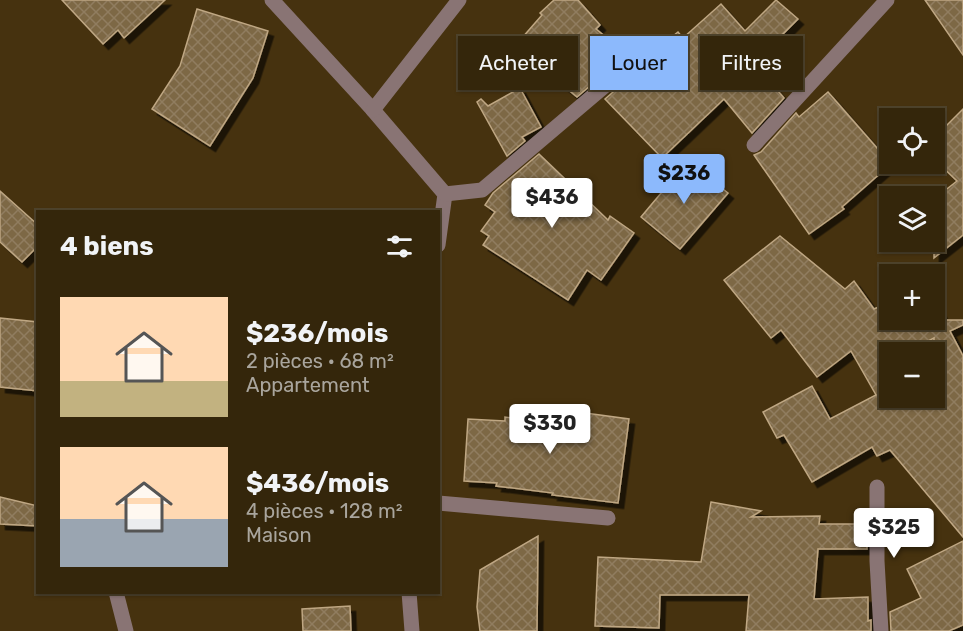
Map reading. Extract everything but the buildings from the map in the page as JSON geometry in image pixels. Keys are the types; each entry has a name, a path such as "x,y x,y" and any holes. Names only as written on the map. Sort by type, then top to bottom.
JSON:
{"street":[{"path":"272,0 373,110 445,194 440,230"},
{"path":"373,110 459,0"},
{"path":"754,145 887,0"},
{"path":"445,194 482,190 599,90"},
{"path":"877,487 877,561 881,631"},
{"path":"440,503 608,519"},
{"path":"117,594 126,631"},
{"path":"409,594 412,631"}]}
